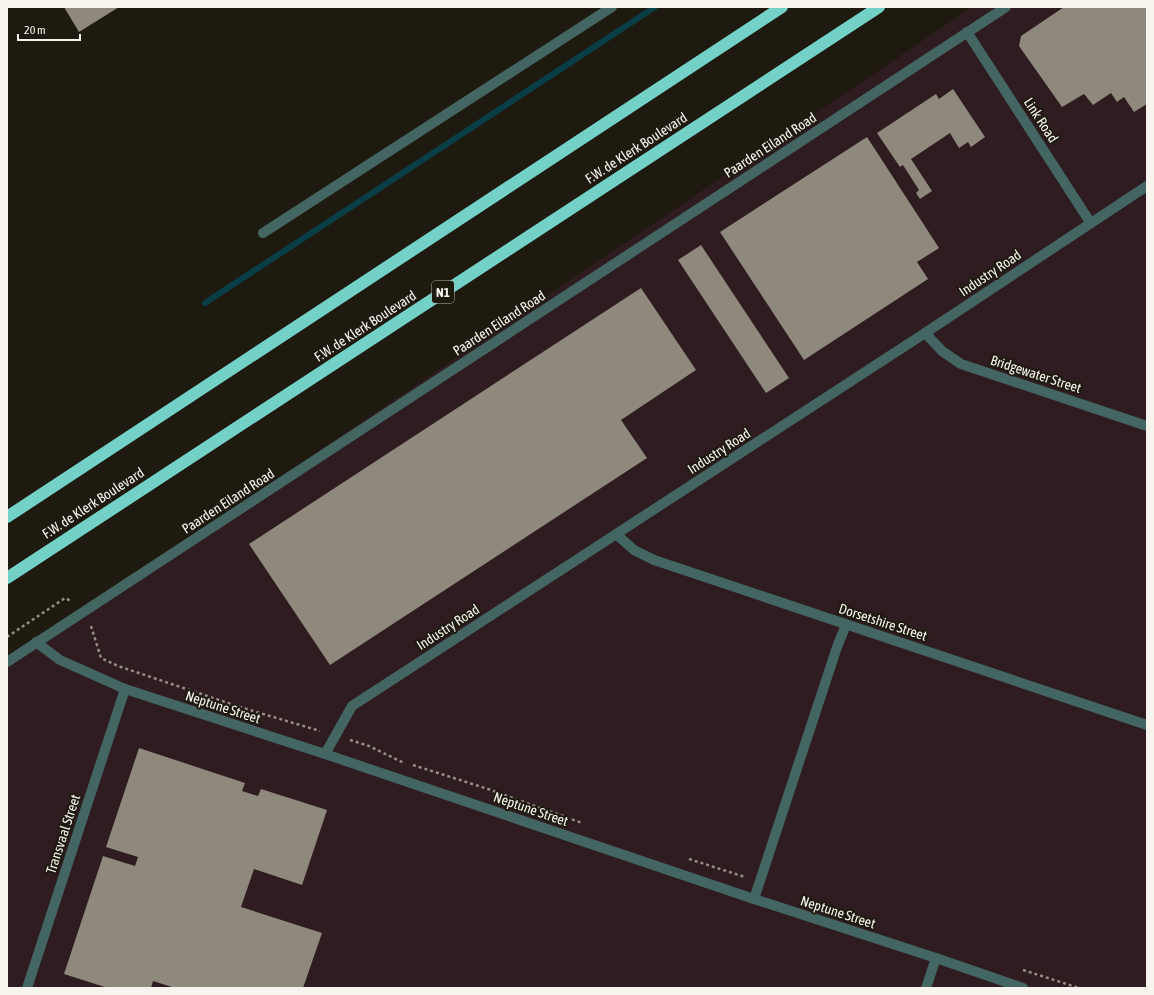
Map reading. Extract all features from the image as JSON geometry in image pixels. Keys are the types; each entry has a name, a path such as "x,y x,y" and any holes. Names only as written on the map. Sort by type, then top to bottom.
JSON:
{"highway":[{"path":"7,516 782,7"},
{"name":"F.W. de Klerk Boulevard","path":"7,578 879,7"}],"street":[{"path":"263,233 612,7"},
{"name":"Paarden Eiland Road","path":"7,662 110,596 1006,7"},
{"name":"Link Road","path":"967,32 1090,222"},
{"name":"Industry Road","path":"325,754 352,706 925,333 1090,222 1147,186"},
{"name":"Bridgewater Street","path":"925,333 942,351 961,364 1147,426"},
{"name":"Dorsetshire Street","path":"616,534 634,550 654,560 1147,724"},
{"path":"754,899 834,654 846,625"},
{"name":"Neptune Street","path":"36,642 60,660 126,689 325,754 1023,988"},
{"name":"Transvaal Street","path":"27,988 126,689"},
{"path":"926,988 936,958"}],"path":[{"path":"7,638 65,598 75,603"},
{"path":"90,623 101,658 118,666 240,707 369,746 403,762 488,789 586,824"},
{"path":"684,857 759,882"},
{"path":"1019,968 1079,988"}],"shaded area":[{"path":"972,7 1147,7 1147,988 7,988 7,663"}],"building":[{"path":"64,7 119,7 79,32"},
{"path":"1064,7 1147,7 1147,104 1134,112 1124,97 1117,102 1111,93 1093,105 1084,94 1062,107 1019,46 1021,36"},
{"path":"953,89 985,137 971,147 968,142 959,148 950,133 911,159 932,191 920,199 916,193 919,190 903,165 900,167 877,133 936,94 939,99"},
{"path":"867,137 939,248 917,262 928,279 804,360 720,232"},
{"path":"701,245 789,378 766,393 678,260"},
{"path":"641,288 696,370 621,420 647,458 330,665 249,544"},
{"path":"139,748 245,783 242,791 258,796 261,789 327,810 302,885 254,869 241,907 322,933 303,988 175,988 153,981 151,988 108,988 64,974 103,856 135,866 138,857 106,847"}],"waterway":[{"path":"205,303 655,7"}]}
